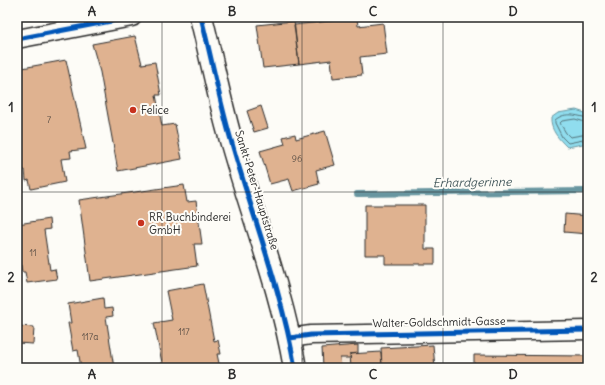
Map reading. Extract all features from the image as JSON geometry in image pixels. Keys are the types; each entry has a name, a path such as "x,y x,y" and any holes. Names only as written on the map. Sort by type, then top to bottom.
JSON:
{"main road":[{"name":"Sankt-Peter-Hauptstraße","path":"201,17 232,146 276,284 290,338 295,368"}],"street":[{"path":"17,39 132,17"},
{"name":"Walter-Goldschmidt-Gasse","path":"290,338 311,335 588,330"}],"shaded area":[{"path":"340,358 351,358 351,368 318,368 341,366"}],"water":[{"path":"576,110 588,114 588,143 567,147 554,130 551,118 558,113"}],"building":[{"path":"357,18 358,26 383,23 387,54 360,57 362,75 333,78 331,60 299,64 294,25"},
{"path":"294,21 299,64 263,68 257,25"},
{"name":"Felice","path":"135,36 142,64 155,62 161,95 156,95 162,126 175,124 182,159 118,171 100,72 92,44"},
{"path":"66,60 86,149 70,151 71,158 61,159 65,182 31,189 29,180 26,181 25,170 22,170 17,139 17,130 20,130 17,109 17,69"},
{"path":"261,106 268,128 254,132 247,111"},
{"path":"325,131 335,165 316,170 319,184 293,191 289,179 270,184 260,151 285,144 283,137 295,134 296,139"},
{"name":"RR Buchbinderei GmbH","path":"184,185 187,202 196,201 202,244 194,244 197,266 90,281 79,200"},
{"path":"365,205 425,205 425,249 435,249 435,264 385,264 385,255 365,255"},
{"path":"565,214 588,216 588,234 564,232"},
{"path":"49,219 50,229 44,230 50,270 55,269 57,279 27,283 25,272 22,272 17,236 20,235 18,224"},
{"path":"203,284 214,341 218,340 221,354 217,354 220,368 163,368 154,323 172,320 166,291"},
{"path":"103,298 104,309 112,308 113,316 106,317 114,368 81,368 78,350 73,351 68,323 71,323 68,304"},
{"path":"17,326 34,327 33,344 17,343"},
{"path":"358,345 358,353 350,354 351,358 340,358 341,366 323,367 322,348"},
{"path":"433,345 435,368 382,368 381,348"},
{"path":"381,352 382,368 351,368 350,354"},
{"path":"474,355 588,356 588,368 474,368"}],"waterway":[{"name":"Erhardgerinne","path":"357,194 588,191"}],"cycle path":[{"path":"17,39 132,17"},
{"path":"201,17 228,131 283,312 295,368"},
{"path":"290,338 311,335 588,330"}],"place":[{"name":"Felice","path":"133,110"},
{"name":"RR Buchbinderei GmbH","path":"141,223"}]}
